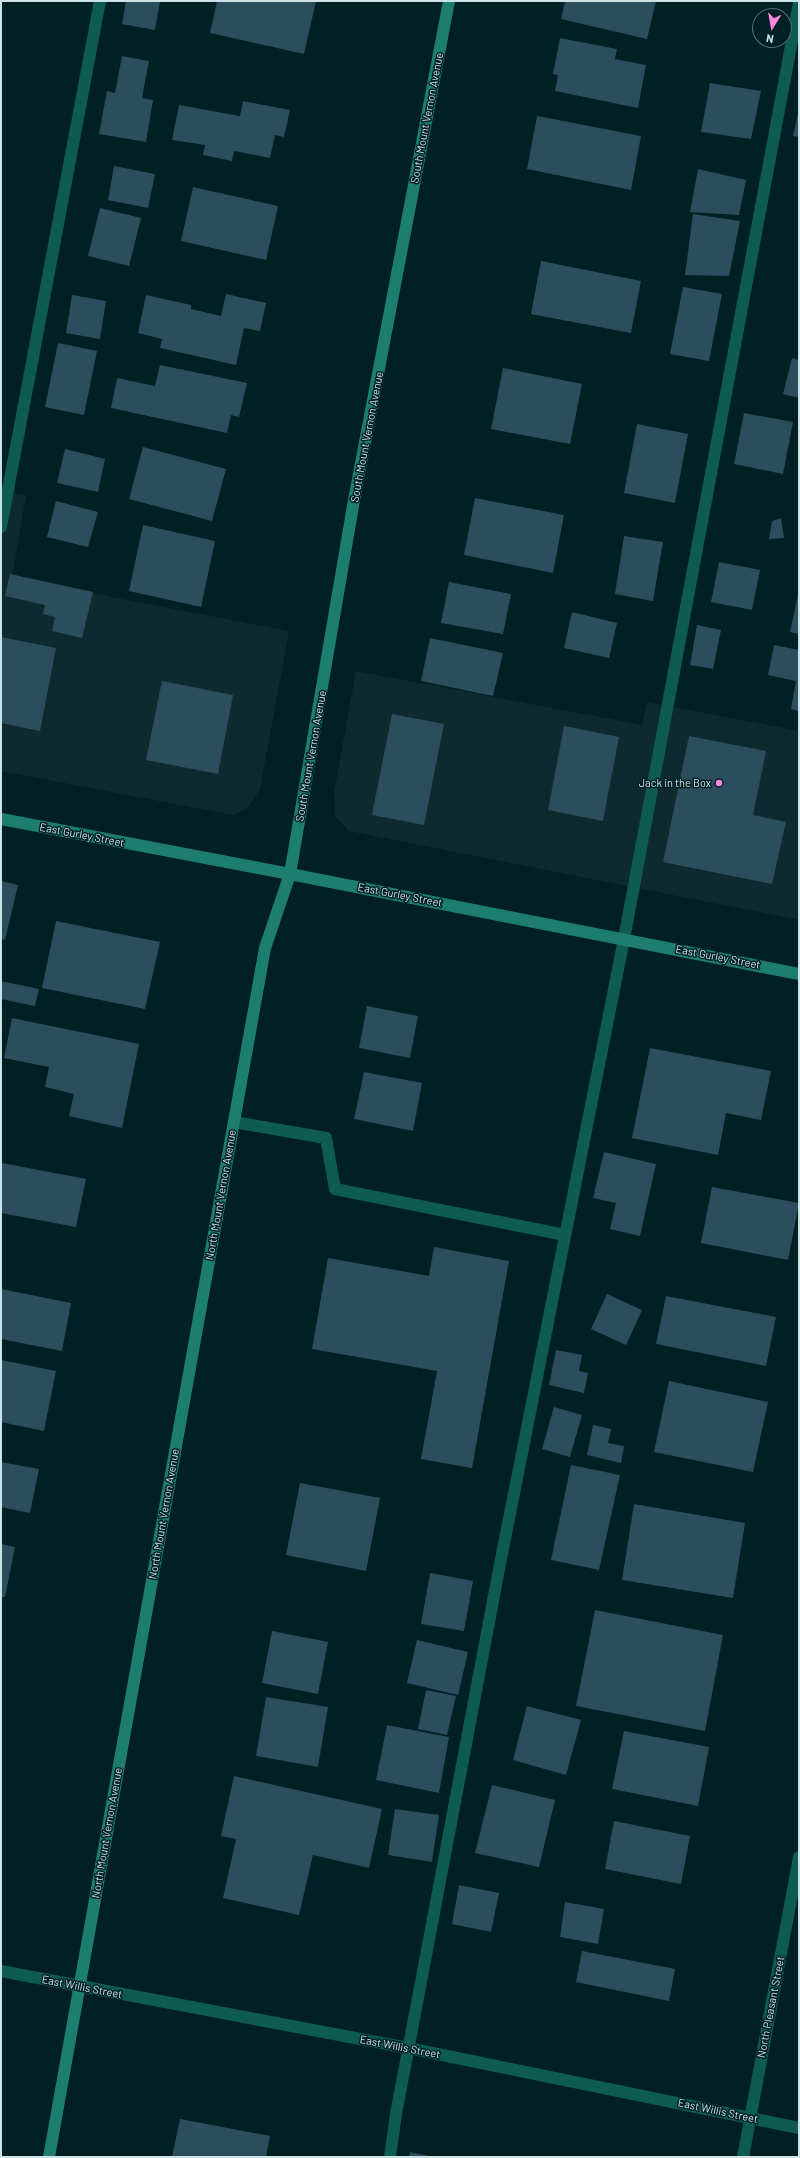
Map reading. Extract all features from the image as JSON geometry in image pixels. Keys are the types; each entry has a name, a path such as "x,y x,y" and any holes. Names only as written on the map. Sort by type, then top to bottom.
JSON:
{"street":[{"path":"1,527 100,1"},
{"name":"South Mount Vernon Avenue","path":"290,874 356,492 449,1"},
{"path":"390,2157 408,2048 502,1556 624,939 799,3"},
{"name":"East Gurley Street","path":"1,819 799,974"},
{"name":"North Mount Vernon Avenue","path":"49,2157 78,1987 264,948 290,874"},
{"path":"234,1122 326,1138 335,1190 565,1236"},
{"name":"North Pleasant Street","path":"743,2157 799,1857"},
{"name":"East Willis Street","path":"1,1971 78,1987 408,2048 799,2128"}],"shaded area":[{"path":"1,491 26,495 12,578 289,631 260,789 248,808 233,815 1,771"},
{"path":"356,671 642,725 647,702 799,731 799,920 349,831 335,816 334,793"}],"building":[{"path":"126,1 160,1 155,30 122,24"},
{"path":"217,1 316,1 304,54 210,33"},
{"path":"565,1 656,1 647,39 561,19"},
{"path":"560,38 617,49 615,59 646,65 638,108 555,91 558,75 553,74"},
{"path":"122,56 149,61 142,98 153,100 146,142 99,134 107,91 115,93"},
{"path":"710,83 761,91 751,139 701,132"},
{"path":"243,101 290,110 284,137 275,135 270,158 234,151 232,161 203,155 205,145 172,140 179,105 240,116"},
{"path":"799,109 799,137 793,136"},
{"path":"537,116 641,136 631,190 527,169"},
{"path":"114,166 155,174 148,208 108,200"},
{"path":"698,169 746,180 739,215 690,212"},
{"path":"193,187 278,206 266,260 181,241"},
{"path":"100,208 141,218 129,266 88,256"},
{"path":"693,214 740,221 729,276 685,275"},
{"path":"541,261 641,281 631,333 531,314"},
{"path":"683,287 722,294 709,361 670,354"},
{"path":"226,294 266,303 260,331 244,328 236,365 160,348 162,339 138,333 146,295 191,305 191,309 221,316"},
{"path":"72,295 106,301 100,339 66,333"},
{"path":"58,343 97,351 84,415 45,407"},
{"path":"792,358 799,360 799,398 783,394"},
{"path":"160,365 247,383 239,417 231,415 227,433 111,408 117,378 155,386"},
{"path":"503,368 582,384 570,444 491,429"},
{"path":"744,413 793,422 783,474 734,464"},
{"path":"637,424 688,434 675,503 624,493"},
{"path":"143,447 226,469 212,521 129,499"},
{"path":"65,449 105,459 98,492 57,483"},
{"path":"475,498 564,515 553,573 464,555"},
{"path":"56,501 98,512 88,547 47,537"},
{"path":"781,518 784,538 769,539 772,521"},
{"path":"143,525 215,541 201,607 129,591"},
{"path":"624,536 663,542 653,601 615,594"},
{"path":"719,562 760,570 752,610 711,602"},
{"path":"10,574 93,592 82,638 52,631 55,617 43,614 45,605 5,596"},
{"path":"449,582 511,594 503,634 441,623"},
{"path":"799,590 799,634 790,632"},
{"path":"572,612 617,623 609,658 564,648"},
{"path":"697,625 721,630 713,669 690,665"},
{"path":"1,637 56,648 40,731 1,723"},
{"path":"430,638 503,653 493,696 421,681"},
{"path":"774,645 799,650 799,711 791,709 796,681 768,675"},
{"path":"162,681 233,695 218,774 146,760"},
{"path":"392,714 444,724 424,825 372,815"},
{"path":"564,726 619,737 603,821 548,810"},
{"name":"Jack in the Box","path":"689,736 766,751 753,815 786,822 772,884 663,862"},
{"path":"1,881 18,885 5,940 1,939"},
{"path":"56,921 160,942 145,1009 42,988"},
{"path":"1,981 39,989 35,1006 1,999"},
{"path":"367,1006 418,1016 410,1058 359,1048"},
{"path":"12,1018 139,1044 122,1128 69,1116 74,1094 45,1087 49,1067 4,1058"},
{"path":"650,1048 771,1071 761,1120 726,1113 718,1155 632,1138"},
{"path":"364,1072 422,1083 413,1131 354,1119"},
{"path":"604,1152 656,1164 640,1236 610,1229 616,1203 593,1198"},
{"path":"2,1163 86,1179 76,1227 1,1213"},
{"path":"712,1187 799,1203 788,1260 701,1243"},
{"path":"434,1247 509,1261 472,1468 421,1459 437,1371 312,1349 328,1258 429,1276"},
{"path":"1,1289 71,1303 62,1351 1,1339"},
{"path":"607,1294 642,1310 626,1345 591,1329"},
{"path":"666,1296 776,1317 766,1366 656,1344"},
{"path":"556,1350 582,1355 579,1371 588,1373 584,1393 549,1385"},
{"path":"1,1360 56,1371 44,1431 1,1422"},
{"path":"669,1381 768,1402 753,1472 654,1452"},
{"path":"554,1407 582,1415 570,1457 542,1449"},
{"path":"593,1425 611,1429 608,1443 624,1446 621,1463 587,1455"},
{"path":"1,1462 39,1469 30,1513 1,1507"},
{"path":"571,1465 620,1475 599,1570 551,1560"},
{"path":"300,1483 380,1498 366,1571 286,1555"},
{"path":"634,1504 745,1523 733,1598 622,1580"},
{"path":"1,1544 15,1547 5,1597 1,1597"},
{"path":"430,1573 473,1581 464,1631 421,1624"},
{"path":"595,1610 723,1635 705,1731 576,1706"},
{"path":"272,1631 328,1642 318,1694 262,1683"},
{"path":"417,1640 468,1652 458,1695 407,1683"},
{"path":"426,1690 456,1696 447,1735 418,1729"},
{"path":"266,1697 328,1707 318,1767 256,1756"},
{"path":"527,1706 581,1720 566,1775 513,1760"},
{"path":"387,1725 449,1737 439,1793 376,1780"},
{"path":"624,1731 709,1747 698,1806 612,1789"},
{"path":"234,1776 382,1809 369,1868 313,1855 299,1915 223,1898 236,1839 221,1836"},
{"path":"492,1785 555,1800 539,1867 475,1853"},
{"path":"395,1809 439,1815 432,1862 388,1855"},
{"path":"614,1821 690,1836 681,1884 605,1869"},
{"path":"459,1885 499,1893 491,1932 452,1924"},
{"path":"565,1902 604,1909 598,1944 560,1937"},
{"path":"582,1951 675,1969 669,2001 576,1982"},
{"path":"180,2119 270,2136 266,2157 172,2157"},
{"path":"410,2152 429,2156 429,2157 409,2157"}],"place":[{"name":"Jack in the Box","path":"719,783"}]}
